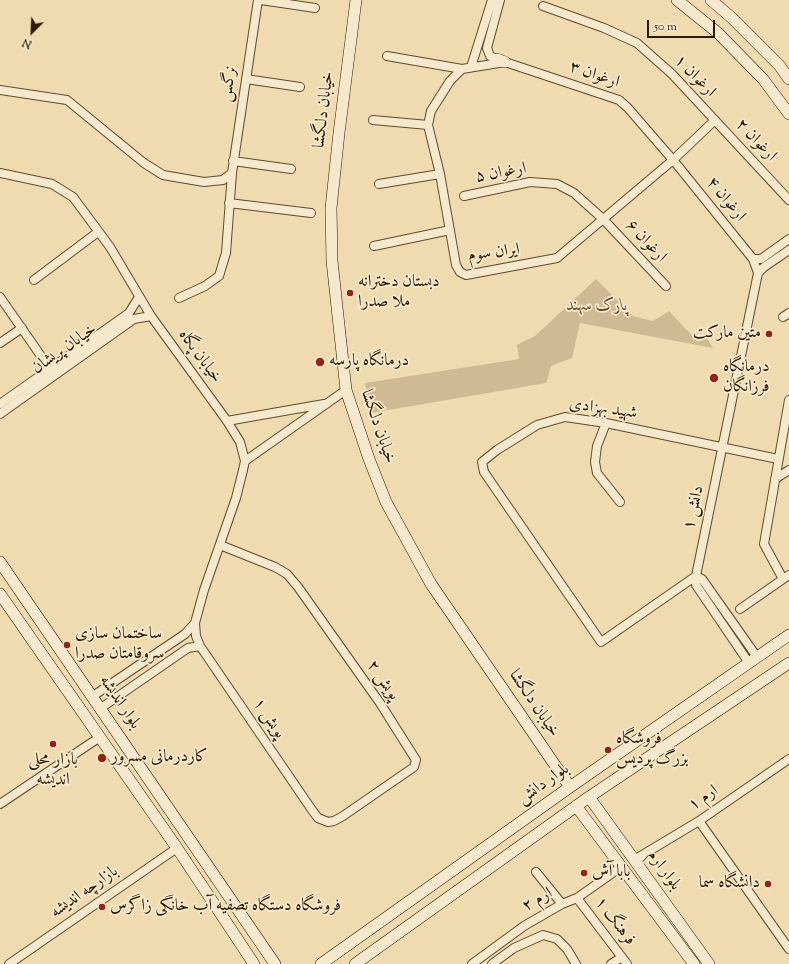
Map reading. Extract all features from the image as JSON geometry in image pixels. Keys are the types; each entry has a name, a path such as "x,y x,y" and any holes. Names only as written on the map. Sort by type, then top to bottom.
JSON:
{"street":[{"path":"260,0 315,8"},
{"name":"نرگس","path":"179,298 205,286 219,276 226,253 233,161 260,0"},
{"name":"خیابان دلگشا","path":"356,0 331,208 332,261 346,390 374,474 386,502 413,553 431,584 570,787"},
{"path":"471,67 492,0"},
{"path":"500,0 487,48 490,56 501,61"},
{"path":"677,0 718,33 763,79 789,114"},
{"path":"710,0 732,18 779,66 789,79"},
{"path":"723,0 732,18"},
{"name":"ارغوان ۱","path":"543,6 604,28 637,43 672,74 715,120"},
{"path":"388,56 462,69 501,61"},
{"name":"ارغوان ۳","path":"501,61 619,100 628,108 673,160"},
{"path":"373,120 428,125 431,111 439,96 462,69"},
{"path":"246,80 300,87"},
{"path":"0,90 66,100 144,163 163,175 204,182 223,180 232,173"},
{"name":"ایران سوم","path":"428,125 440,174 456,264 460,272 466,275 557,258 673,160 715,120"},
{"name":"ارغوان ۲","path":"715,120 789,200"},
{"name":"ارغوان ۴","path":"673,160 753,259 758,273"},
{"path":"233,161 291,168"},
{"name":"خیابان پگاه","path":"0,173 52,184 73,197 110,247 151,316 227,421 240,442 245,461 236,498 204,590 195,623 196,636 200,646"},
{"path":"378,184 440,174"},
{"name":"ارغوان ۵","path":"464,196 530,182 557,184 574,193 602,219"},
{"path":"229,203 311,213"},
{"name":"ارغوان ۶","path":"602,219 666,286"},
{"path":"374,246 450,230"},
{"path":"34,280 98,232"},
{"path":"753,259 761,259 789,239"},
{"path":"758,273 764,267 789,250"},
{"name":"دانش ۱","path":"696,576 724,447 758,273"},
{"path":"0,297 50,369"},
{"name":"خیابان پریشان","path":"0,404 129,313 139,297"},
{"name":"خیابان پریشان","path":"0,414 134,319 151,316"},
{"path":"0,344 22,328"},
{"path":"245,461 346,390"},
{"path":"740,609 786,577 764,544 789,400"},
{"path":"227,421 327,404"},
{"name":"شهید بهزادی","path":"696,576 601,642 484,472 482,462 497,450 537,425 565,417 606,423 778,459"},
{"path":"606,423 597,446 594,462 596,473 620,502"},
{"path":"775,479 789,470"},
{"name":"پویش ۲","path":"220,545 275,567 287,574 295,582 380,703 416,760 414,766 343,816 328,822 318,818 312,810"},
{"name":"بلوار اندیشه","path":"0,562 276,964"},
{"path":"696,576 702,579 753,660"},
{"name":"بلوار اندیشه","path":"0,594 177,848 254,964"},
{"path":"93,696 185,634 195,623"},
{"name":"بلوار دانش","path":"321,964 570,787 789,635"},
{"path":"101,708 188,648 200,646"},
{"name":"پویش ۱","path":"200,646 312,810"},
{"name":"بلوار دانش","path":"356,964 576,806 789,663"},
{"path":"0,804 100,737"},
{"name":"ارم ۱","path":"634,860 699,821 789,759"},
{"name":"بلوار ارم","path":"589,797 709,964"},
{"name":"بلوار ارم","path":"576,806 694,964"},
{"path":"591,826 590,823 594,816 602,816 604,819"},
{"path":"699,821 789,949"},
{"name":"بازارچه اندیشه","path":"9,964 177,848"},
{"name":"ارم ۲","path":"472,964 524,926 562,904 577,898 621,867"},
{"path":"536,872 562,904"},
{"name":"فرهنگ ۱","path":"577,898 627,964"},
{"path":"492,964 514,948 543,935 557,939 567,949 576,964"},
{"path":"482,956 488,964"},
{"path":"612,964 622,957"}],"green space":[{"name":"پارک سهند","path":"596,279 633,316 653,321 669,311 698,342 706,337 713,348 580,323 572,358 551,366 546,383 371,413 365,383 519,359 517,345 535,336"}],"place":[{"name":"دبستان دخترانه ملا صدرا","path":"350,293"},
{"name":"متین مارکت","path":"769,334"},
{"name":"درمانگاه پارسه","path":"320,362"},
{"name":"درمانگاه فرزانگان","path":"714,378"},
{"name":"ساختمان سازی سروقامتان صدرا","path":"67,645"},
{"name":"بازار محلی اندیشه","path":"53,744"},
{"name":"فروشگاه بزرگ پردیس","path":"608,750"},
{"name":"کاردرمانی مسرور","path":"102,758"},
{"name":"بابا آش","path":"584,873"},
{"name":"دانشگاه سما","path":"768,884"},
{"name":"فروشگاه دستگاه تصفیه آب خانگی زاگرس","path":"102,907"}]}
